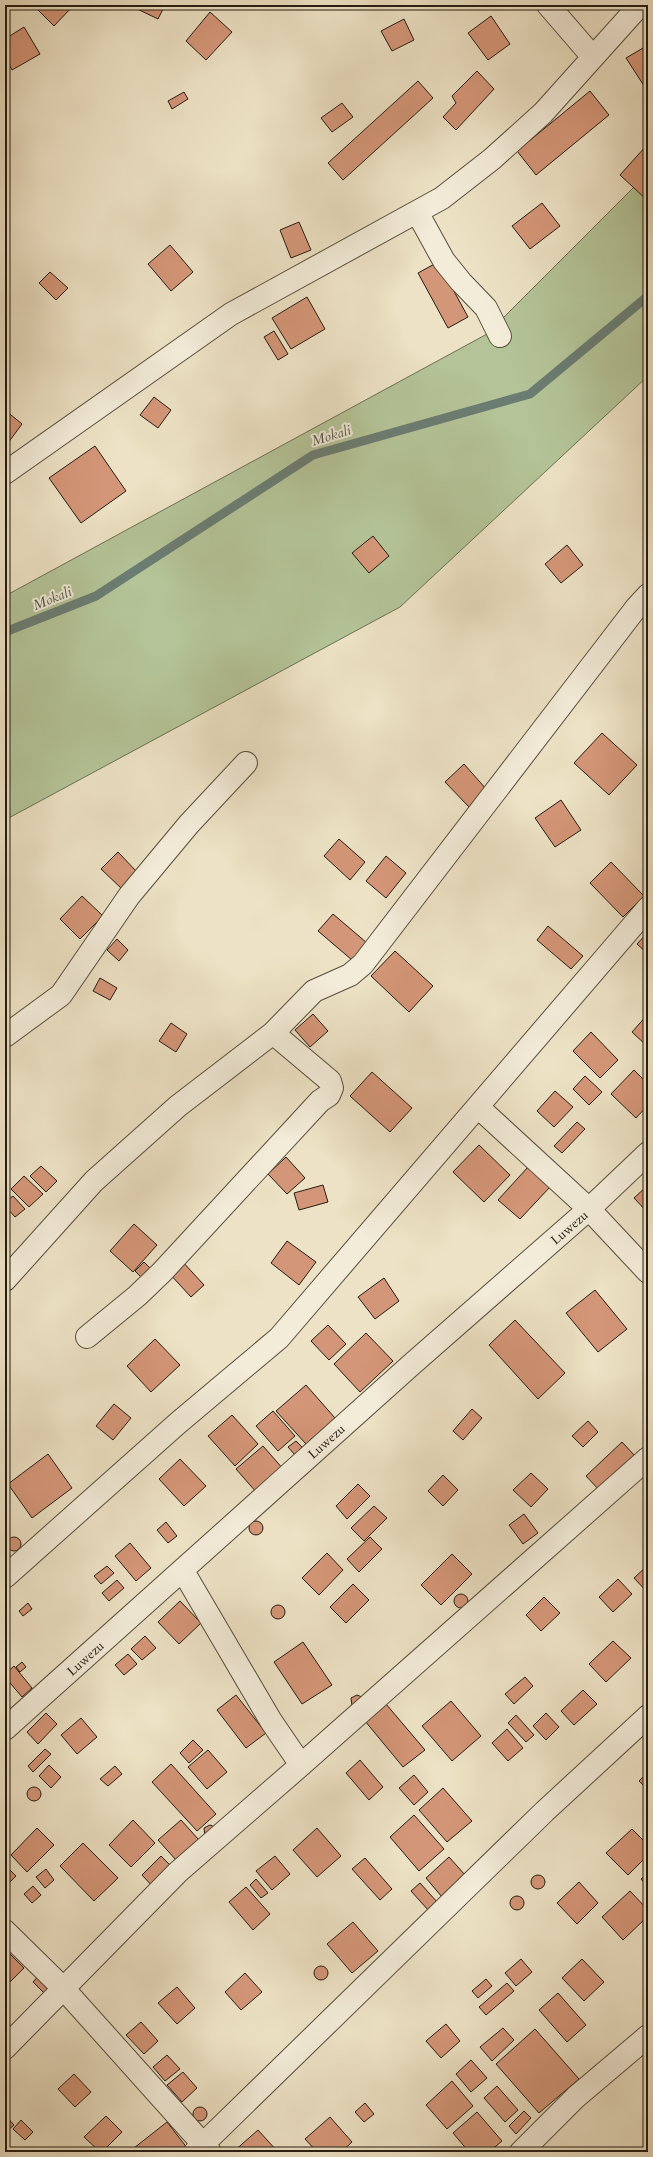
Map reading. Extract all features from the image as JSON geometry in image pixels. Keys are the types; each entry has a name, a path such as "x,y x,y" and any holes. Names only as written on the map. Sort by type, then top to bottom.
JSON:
{"street":[{"path":"548,5 592,56"},
{"path":"5,473 231,314 442,198 492,159 543,113 592,56 640,5"},
{"path":"417,212 444,261 451,271 486,308 500,336"},
{"path":"5,1280 94,1181 178,1106 273,1032 314,991 350,975 363,964 636,608 648,595"},
{"path":"5,1036 61,995 129,896 189,824 246,763"},
{"path":"5,1577 178,1423 278,1338 648,908"},
{"path":"87,1337 137,1296 162,1272 320,1101 329,1095 332,1088 330,1081 273,1032"},
{"path":"478,1107 589,1209 648,1272"},
{"name":"Luwezu","path":"5,1729 411,1365 589,1209 648,1153"},
{"path":"5,2048 178,1872 648,1458"},
{"path":"183,1571 271,1721 301,1765"},
{"path":"5,1931 63,1988 203,2150 545,1811 648,1716"},
{"path":"521,2152 576,2097 648,2036"}],"green space":[{"path":"648,173 648,376 400,607 5,820 5,596 487,334"}],"building":[{"path":"33,5 74,5 54,26"},
{"path":"129,5 165,5 158,19"},
{"path":"600,5 611,5 605,10"},
{"path":"210,12 232,32 206,60 186,41"},
{"path":"491,16 510,44 488,60 468,33"},
{"path":"404,19 414,40 392,51 381,31"},
{"path":"24,27 40,54 12,70 5,57 5,39"},
{"path":"643,48 648,56 648,92 626,58"},
{"path":"477,71 494,89 456,130 443,117 456,103 452,96"},
{"path":"418,81 433,98 343,180 328,163"},
{"path":"590,91 609,115 536,175 517,151"},
{"path":"184,92 188,99 172,109 168,101"},
{"path":"342,103 353,117 332,132 321,118"},
{"path":"646,146 648,148 648,201 620,175"},
{"path":"542,203 560,226 530,249 512,226"},
{"path":"299,222 311,250 291,258 280,230"},
{"path":"170,245 193,272 171,291 148,264"},
{"path":"438,262 468,317 448,328 418,273"},
{"path":"50,272 68,288 56,300 39,283"},
{"path":"307,297 325,329 291,349 272,318"},
{"path":"274,331 288,354 278,360 264,337"},
{"path":"154,397 171,410 158,428 140,415"},
{"path":"5,410 22,424 5,447"},
{"path":"95,446 126,491 81,523 49,478"},
{"path":"373,536 389,556 369,573 352,553"},
{"path":"567,545 583,565 561,583 545,564"},
{"path":"602,733 637,765 609,795 574,763"},
{"path":"464,764 487,790 469,807 445,782"},
{"path":"561,800 581,830 555,847 535,818"},
{"path":"339,839 365,862 350,880 324,856"},
{"path":"118,852 138,873 122,889 101,869"},
{"path":"386,856 406,873 386,898 366,881"},
{"path":"611,862 644,896 623,917 590,883"},
{"path":"82,896 103,916 80,939 60,919"},
{"path":"333,914 367,943 352,960 318,931"},
{"path":"548,926 583,956 571,969 537,940"},
{"path":"648,932 648,954 637,944"},
{"path":"117,939 128,950 119,961 107,950"},
{"path":"395,951 433,986 409,1012 371,976"},
{"path":"100,978 117,988 110,1000 93,991"},
{"path":"313,1014 328,1031 310,1047 295,1030"},
{"path":"648,1014 648,1047 632,1032"},
{"path":"171,1023 187,1034 176,1052 159,1041"},
{"path":"591,1032 618,1060 600,1078 573,1051"},
{"path":"634,1070 648,1084 648,1105 636,1118 611,1094"},
{"path":"372,1072 412,1108 390,1132 350,1096"},
{"path":"585,1076 602,1092 589,1105 573,1089"},
{"path":"555,1091 573,1107 554,1127 537,1111"},
{"path":"577,1122 585,1129 562,1153 554,1146"},
{"path":"479,1145 510,1175 484,1202 453,1172"},
{"path":"286,1157 305,1178 287,1194 268,1174"},
{"path":"41,1166 57,1181 46,1192 30,1176"},
{"path":"528,1167 550,1187 520,1219 498,1200"},
{"path":"24,1176 43,1194 29,1207 11,1189"},
{"path":"323,1185 328,1202 299,1210 294,1193"},
{"path":"648,1185 648,1213 634,1198"},
{"path":"13,1196 25,1209 15,1217 5,1206 5,1202"},
{"path":"134,1224 157,1245 133,1272 110,1251"},
{"path":"287,1241 316,1262 299,1285 271,1263"},
{"path":"181,1260 204,1285 191,1297 168,1272"},
{"path":"144,1262 156,1274 147,1283 135,1271"},
{"path":"384,1278 399,1301 375,1319 358,1297"},
{"path":"595,1290 627,1329 598,1352 566,1313"},
{"path":"515,1320 565,1373 538,1399 489,1345"},
{"path":"328,1325 346,1344 329,1360 311,1341"},
{"path":"366,1333 393,1361 360,1392 334,1364"},
{"path":"155,1339 180,1365 151,1392 127,1366"},
{"path":"306,1385 335,1418 306,1444 276,1411"},
{"path":"114,1404 131,1418 113,1440 96,1426"},
{"path":"472,1409 482,1418 463,1440 453,1431"},
{"path":"273,1411 295,1436 278,1451 256,1426"},
{"path":"232,1415 258,1444 235,1466 208,1436"},
{"path":"588,1421 598,1432 583,1447 572,1436"},
{"path":"296,1441 302,1447 295,1455 288,1447"},
{"path":"622,1442 636,1457 600,1491 586,1476"},
{"path":"263,1446 284,1470 257,1493 236,1469"},
{"path":"48,1454 72,1488 32,1518 8,1484"},
{"path":"180,1459 206,1486 184,1506 159,1479"},
{"path":"531,1473 548,1489 531,1507 513,1490"},
{"path":"443,1475 458,1490 443,1506 428,1491"},
{"path":"358,1484 370,1496 347,1519 336,1506"},
{"path":"5,1498 9,1505 5,1511"},
{"path":"374,1506 387,1518 364,1541 351,1528"},
{"path":"524,1514 538,1533 523,1544 509,1525"},
{"path":"256,1521 261,1523 263,1528 261,1533 256,1535 251,1533 249,1528 251,1523"},
{"path":"166,1522 177,1536 168,1543 157,1530"},
{"path":"14,1537 19,1539 21,1544 19,1549 14,1551 9,1549 7,1544 9,1539"},
{"path":"370,1537 382,1549 359,1572 347,1559"},
{"path":"130,1543 151,1568 136,1581 115,1556"},
{"path":"327,1553 343,1570 319,1595 302,1578"},
{"path":"452,1554 472,1574 441,1605 421,1585"},
{"path":"648,1565 648,1593 634,1578"},
{"path":"107,1566 114,1573 101,1584 94,1576"},
{"path":"618,1579 632,1594 613,1612 599,1597"},
{"path":"117,1580 124,1588 109,1601 102,1593"},
{"path":"353,1584 369,1600 346,1623 330,1607"},
{"path":"461,1594 466,1596 468,1601 466,1606 461,1608 456,1606 454,1601 456,1596"},
{"path":"544,1597 560,1613 541,1631 526,1615"},
{"path":"180,1601 201,1623 179,1644 158,1622"},
{"path":"28,1603 32,1609 23,1616 19,1611"},
{"path":"278,1605 283,1607 285,1612 283,1617 278,1619 273,1617 271,1612 273,1607"},
{"path":"145,1636 156,1648 142,1660 131,1649"},
{"path":"613,1641 631,1658 606,1682 589,1664"},
{"path":"303,1642 332,1685 302,1704 274,1662"},
{"path":"128,1654 137,1664 124,1675 115,1665"},
{"path":"22,1662 26,1667 20,1672 16,1667"},
{"path":"14,1666 32,1688 22,1697 5,1677 5,1674"},
{"path":"525,1677 533,1686 514,1704 505,1694"},
{"path":"583,1690 597,1704 574,1725 561,1711"},
{"path":"236,1695 266,1733 246,1748 217,1710"},
{"path":"357,1695 362,1697 352,1706 351,1698"},
{"path":"451,1701 481,1736 452,1761 422,1726"},
{"path":"386,1704 425,1750 403,1767 365,1721"},
{"path":"46,1713 57,1724 38,1744 27,1732"},
{"path":"546,1713 559,1727 546,1740 533,1726"},
{"path":"516,1715 534,1735 526,1742 508,1723"},
{"path":"81,1718 97,1737 77,1754 61,1735"},
{"path":"507,1729 523,1748 508,1761 492,1743"},
{"path":"193,1740 203,1750 189,1763 180,1753"},
{"path":"5,1742 9,1749 5,1754"},
{"path":"45,1749 51,1754 33,1772 28,1766"},
{"path":"208,1750 227,1772 207,1789 188,1767"},
{"path":"360,1760 383,1787 369,1800 346,1773"},
{"path":"171,1764 216,1814 197,1831 152,1782"},
{"path":"49,1765 61,1777 51,1788 39,1776"},
{"path":"115,1766 122,1774 108,1786 100,1779"},
{"path":"648,1772 648,1790 639,1781"},
{"path":"414,1775 428,1792 414,1805 399,1788"},
{"path":"34,1787 39,1789 41,1794 39,1799 34,1801 29,1799 27,1794 29,1789"},
{"path":"443,1788 472,1821 447,1842 419,1810"},
{"path":"414,1815 444,1849 419,1871 390,1837"},
{"path":"133,1820 155,1843 131,1867 109,1845"},
{"path":"181,1820 199,1840 176,1860 158,1840"},
{"path":"210,1825 215,1827 205,1836 204,1828"},
{"path":"37,1828 54,1845 27,1872 11,1855"},
{"path":"317,1828 341,1856 317,1877 293,1850"},
{"path":"632,1829 648,1845 648,1855 628,1875 606,1853"},
{"path":"83,1843 118,1878 94,1901 60,1866"},
{"path":"161,1856 172,1867 153,1887 142,1875"},
{"path":"275,1856 290,1874 272,1890 256,1871"},
{"path":"449,1857 466,1876 442,1897 426,1878"},
{"path":"365,1858 392,1889 380,1900 352,1869"},
{"path":"5,1865 16,1876 5,1887"},
{"path":"46,1869 54,1880 45,1888 36,1877"},
{"path":"648,1873 648,1887 641,1879"},
{"path":"538,1875 543,1877 545,1882 543,1887 538,1889 533,1887 531,1882 533,1877"},
{"path":"256,1879 268,1893 261,1898 250,1885"},
{"path":"579,1882 598,1903 577,1924 557,1903"},
{"path":"420,1883 438,1903 429,1911 411,1891"},
{"path":"33,1886 41,1895 32,1903 24,1894"},
{"path":"246,1887 270,1914 253,1930 229,1902"},
{"path":"630,1891 648,1910 648,1916 623,1940 602,1917"},
{"path":"517,1896 522,1898 524,1903 522,1908 517,1910 512,1908 510,1903 512,1898"},
{"path":"353,1922 378,1951 352,1973 327,1944"},
{"path":"5,1949 24,1968 5,1987"},
{"path":"521,1959 532,1972 516,1986 505,1973"},
{"path":"582,1959 604,1982 584,2001 562,1978"},
{"path":"321,1966 326,1968 328,1973 326,1978 321,1980 316,1978 314,1973 316,1968"},
{"path":"42,1972 53,1983 44,1993 33,1982"},
{"path":"245,1973 262,1992 241,2010 225,1992"},
{"path":"486,1979 492,1986 478,1998 472,1991"},
{"path":"507,1983 514,1991 486,2015 479,2007"},
{"path":"177,1987 195,2008 177,2024 158,2003"},
{"path":"558,1993 586,2025 567,2042 539,2010"},
{"path":"141,2022 158,2041 144,2054 126,2035"},
{"path":"446,2024 460,2041 441,2058 426,2041"},
{"path":"503,2028 514,2040 492,2061 480,2047"},
{"path":"535,2029 579,2079 539,2113 496,2064"},
{"path":"167,2055 180,2069 165,2081 153,2067"},
{"path":"471,2060 487,2078 471,2092 456,2074"},
{"path":"183,2072 197,2088 182,2102 167,2085"},
{"path":"74,2074 91,2092 75,2107 58,2089"},
{"path":"452,2081 473,2106 447,2129 426,2105"},
{"path":"497,2086 518,2110 505,2122 484,2098"},
{"path":"365,2103 374,2114 364,2122 355,2112"},
{"path":"200,2107 205,2109 207,2114 205,2119 200,2121 195,2119 193,2114 195,2109"},
{"path":"524,2111 531,2118 516,2134 509,2126"},
{"path":"477,2112 502,2141 489,2152 469,2152 453,2133"},
{"path":"5,2115 14,2125 5,2133"},
{"path":"106,2116 122,2132 102,2152 100,2152 84,2137"},
{"path":"330,2117 352,2142 341,2152 317,2152 305,2139"},
{"path":"21,2120 33,2132 25,2140 13,2129"},
{"path":"167,2122 188,2149 184,2152 137,2152 134,2148"},
{"path":"258,2130 278,2152 233,2152"}],"waterway":[{"name":"Mokali","path":"5,632 96,596 313,455 530,394 648,296"}]}
